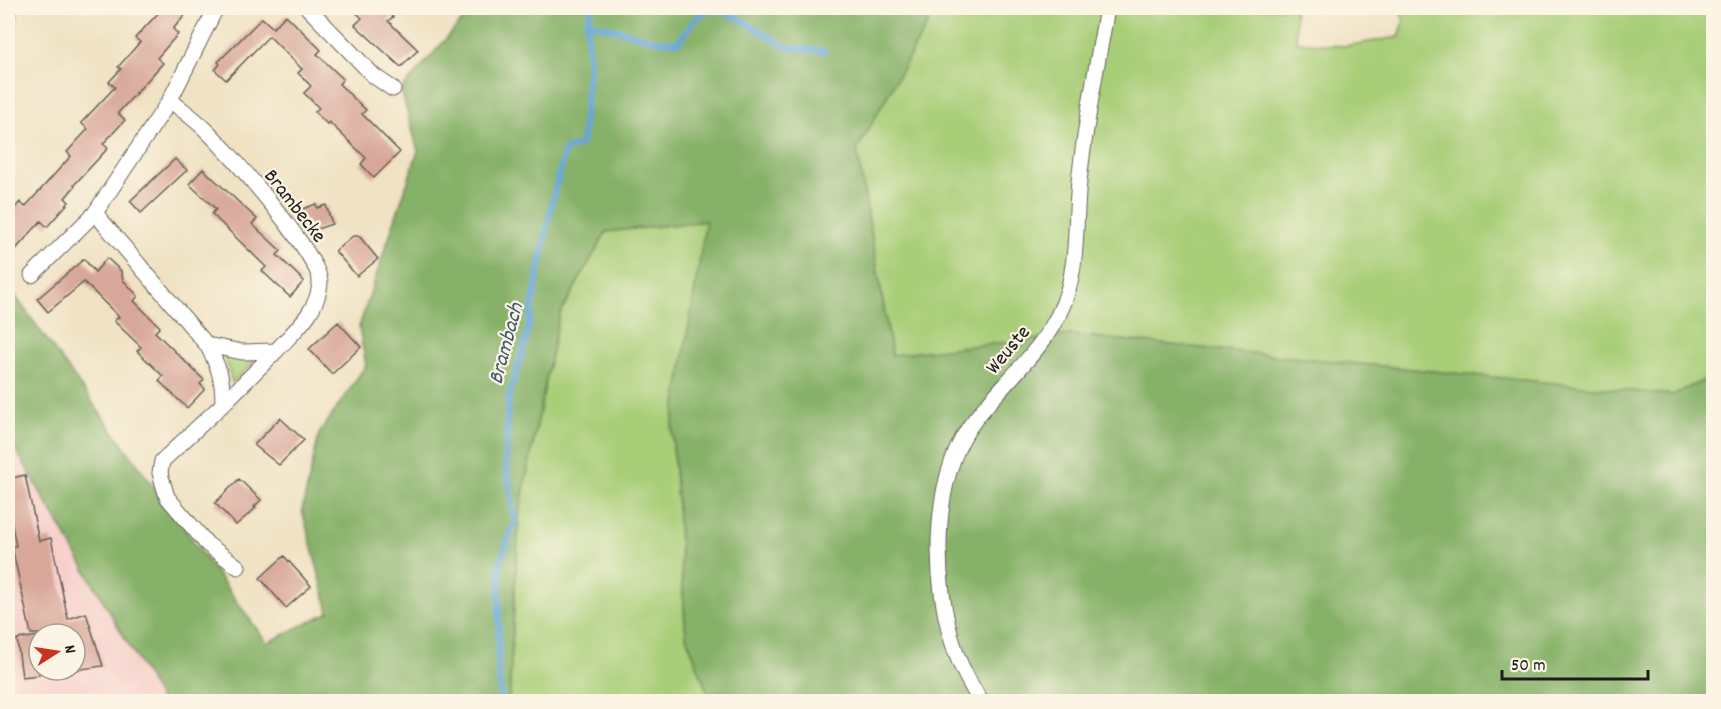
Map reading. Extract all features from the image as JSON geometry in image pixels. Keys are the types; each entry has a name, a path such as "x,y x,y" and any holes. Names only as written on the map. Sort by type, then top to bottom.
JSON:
{"street":[{"path":"32,275 95,213 170,100 216,8"},
{"path":"308,8 374,76 393,89"},
{"name":"Weuste","path":"981,702 956,655 944,607 940,560 945,485 950,465 961,440 975,419 1022,366 1049,331 1067,292 1074,263 1076,202 1084,139 1107,8"},
{"name":"Brambecke","path":"170,100 206,130 295,234 313,262 321,280 311,311 276,351 223,405 162,461 160,473 167,497 207,544 238,567"},
{"path":"95,213 207,345 219,366 223,384 223,405"},
{"path":"207,345 242,352 276,351"}],"shaded area":[{"path":"8,436 161,701 19,701 8,635"}],"green space":[{"path":"8,8 18,8 8,68"},
{"path":"473,8 928,8 928,23 857,150 892,355 1071,335 1673,395 1713,376 1713,701 711,701 686,636 672,428 706,221 606,232 559,316 519,514 509,701 161,701 8,436 8,286 267,643 329,612 302,510 319,434 366,365 359,327 418,151 401,90"},
{"path":"928,8 1294,8 1297,42 1345,46 1399,37 1404,21 1399,8 1713,8 1713,376 1673,395 1071,335 892,355 857,150 928,23"},
{"path":"707,221 672,428 686,636 711,701 509,702 519,514 559,316 606,232"},
{"path":"225,356 253,360 254,362 232,383"}],"building":[{"path":"163,8 177,8 185,15 173,29 178,34 157,58 163,63 118,113 125,120 103,144 108,148 65,198 69,202 47,227 41,221 8,258 8,216 20,202 25,207 71,156 67,152 88,129 81,123 115,87 109,82 121,69 118,67 140,42 135,38"},
{"path":"351,8 383,8 393,17 388,21 418,50 401,67 355,25 362,18"},
{"path":"286,15 321,50 317,54 343,79 339,84 366,110 362,114 400,152 374,178 361,164 366,158 329,122 327,124 315,112 319,108 304,93 311,86 298,73 302,69 269,36 226,80 215,70 220,64 218,62 262,18 273,28"},
{"path":"175,159 187,170 141,213 130,201"},
{"path":"203,169 257,219 252,224 281,251 277,255 304,281 290,297 262,271 266,267 212,214 216,209 189,184"},
{"path":"316,204 317,208 326,205 332,224 311,231 308,223 294,212"},
{"path":"353,236 359,236 378,259 357,276 335,251"},
{"path":"107,258 121,271 123,280 138,296 134,301 160,327 155,332 204,380 200,384 205,389 187,408 159,381 163,376 137,351 141,347 114,321 119,317 84,282 48,312 37,299 84,259 95,272"},
{"path":"338,322 361,347 332,374 309,349"},
{"path":"280,418 304,440 279,465 254,445"},
{"path":"25,475 39,541 51,538 68,619 86,613 103,666 87,668 87,622 28,622 12,547 16,546 8,505 8,479"},
{"path":"239,479 261,500 254,507 256,508 236,525 215,503"},
{"path":"284,556 311,586 286,608 260,578"},
{"path":"27,638 27,676 22,677 17,639"}],"waterway":[{"name":"Brambach","path":"501,702 498,663 500,562 515,520 506,463 508,399 526,340 552,201 565,150 582,144 589,66 587,22 592,8"},
{"path":"587,22 659,41 678,42 697,17 713,9 738,18 787,47 824,51"}]}
